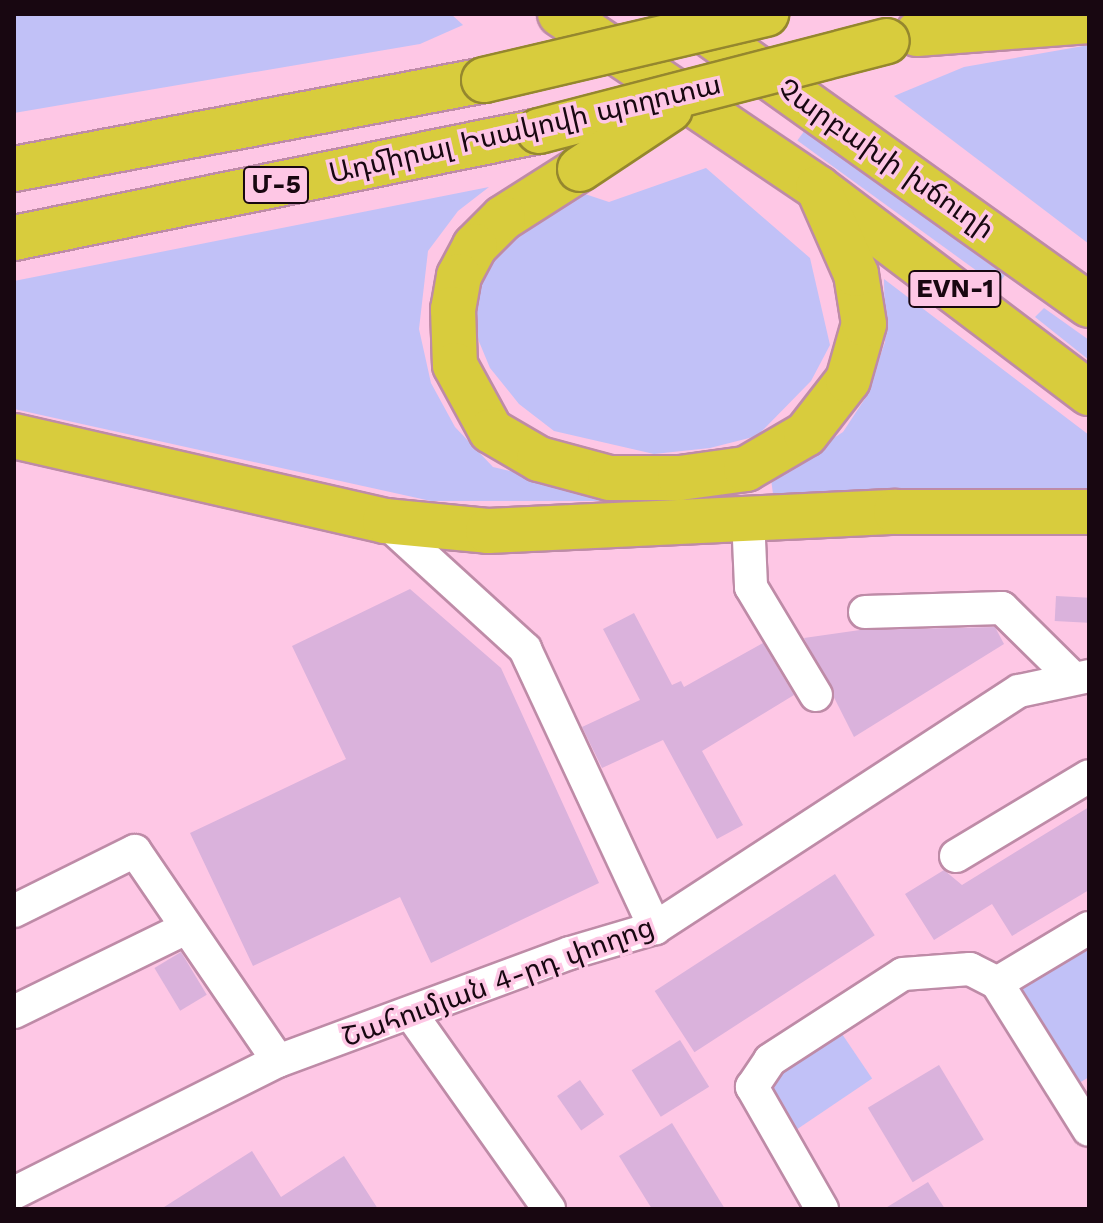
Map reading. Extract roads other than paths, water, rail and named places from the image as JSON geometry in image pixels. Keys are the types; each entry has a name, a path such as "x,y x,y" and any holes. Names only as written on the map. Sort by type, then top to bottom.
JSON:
{"highway":[{"name":"EVN-1","path":"560,14 818,188 1007,327 1089,393"},
{"name":"Չարբախի խճուղի","path":"681,14 1059,274 1089,305"},
{"name":"Ադմիրալ Իսակովի պողոտա","path":"14,169 484,80 766,14"},
{"name":"Ադմիրալ Իսակովի պողոտա","path":"14,238 539,131 986,14"},
{"path":"902,38 1089,21"},
{"path":"698,90 503,218 475,246 459,276 453,309 455,365 491,431 539,459 610,478 746,469 806,434 848,380 864,324 856,274 818,188"},
{"path":"1007,327 1059,274"},
{"path":"14,436 385,521 488,531 748,517 1089,512"}],"street":[{"path":"748,517 751,587 816,695"},
{"path":"385,521 525,649 655,928"},
{"path":"865,612 1002,608 1081,676"},
{"name":"Շահումյան 4-րդ փողոց","path":"14,1193 278,1061 655,928 1019,691 1081,676"},
{"path":"956,856 1089,776"},
{"path":"14,911 135,851 184,929 278,1061"},
{"path":"997,983 1089,928"},
{"path":"14,1012 184,929"},
{"path":"822,1209 752,1087 770,1060 903,974 970,969 997,983 1089,1130"},
{"path":"411,1014 549,1209"}]}
